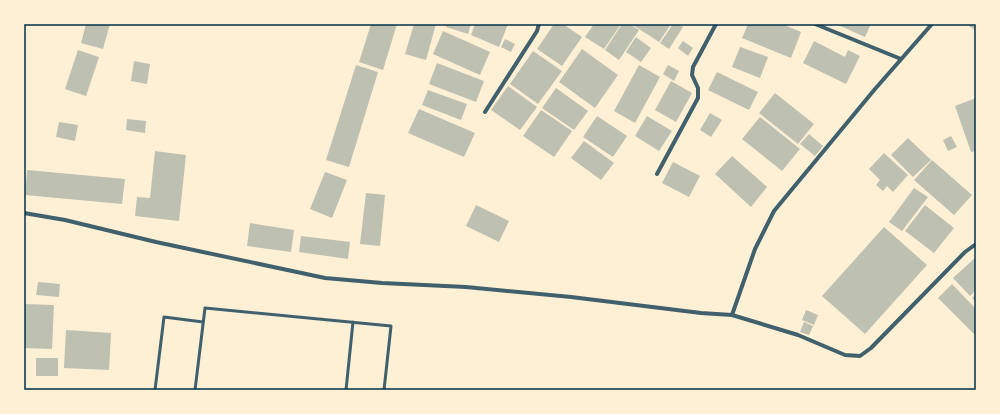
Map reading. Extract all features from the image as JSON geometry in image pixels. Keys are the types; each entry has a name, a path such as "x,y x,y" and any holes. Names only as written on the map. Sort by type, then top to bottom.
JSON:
{"street":[{"path":"485,112 539,24"},
{"path":"657,174 698,98 698,88 692,75 693,67 716,24"},
{"path":"815,24 901,59"},
{"path":"732,315 755,249 774,211 875,89 932,24"},
{"path":"24,213 65,220 156,242 325,278 382,283 481,288 571,297 701,313 732,315 798,335 845,355 860,356 871,348 965,252 976,244"}],"lane":[{"path":"195,390 205,308 391,326 384,390"},
{"path":"155,390 164,317 203,322"},
{"path":"346,390 353,322"}],"building":[{"path":"86,24 110,24 103,49 81,43"},
{"path":"371,24 397,24 383,70 359,62"},
{"path":"414,24 436,24 426,60 405,54"},
{"path":"447,24 471,24 468,34 446,27"},
{"path":"475,24 508,24 499,47 471,35"},
{"path":"554,24 563,24 582,37 562,66 537,49"},
{"path":"594,24 621,24 604,49 585,37"},
{"path":"622,24 630,24 639,30 619,60 605,50"},
{"path":"671,24 659,42 633,25"},
{"path":"673,24 678,24 683,27 669,49 660,43"},
{"path":"748,24 782,24 801,32 791,58 742,38"},
{"path":"836,24 871,24 865,37"},
{"path":"966,24 976,24 976,31"},
{"path":"443,31 490,52 480,75 433,54"},
{"path":"636,37 651,48 641,62 626,52"},
{"path":"505,39 515,44 511,52 501,47"},
{"path":"683,41 693,48 688,56 678,48"},
{"path":"814,41 845,57 848,50 860,56 846,84 803,63"},
{"path":"740,47 768,57 760,78 732,67"},
{"path":"582,49 618,75 595,108 559,82"},
{"path":"78,50 99,57 86,96 65,89"},
{"path":"533,51 562,71 538,104 510,84"},
{"path":"134,61 150,64 147,84 131,81"},
{"path":"437,63 484,81 476,102 429,84"},
{"path":"356,65 378,72 349,167 326,160"},
{"path":"639,65 660,77 635,123 614,111"},
{"path":"668,65 679,71 674,81 663,74"},
{"path":"717,72 758,92 749,110 708,90"},
{"path":"671,81 692,93 676,122 655,110"},
{"path":"508,86 537,107 520,130 491,110"},
{"path":"556,88 588,111 574,130 542,108"},
{"path":"428,90 467,104 461,120 422,105"},
{"path":"775,93 814,124 798,144 759,113"},
{"path":"976,98 976,151 971,152 955,106"},
{"path":"419,109 475,133 464,157 408,133"},
{"path":"541,110 572,131 554,157 523,136"},
{"path":"710,113 722,120 711,137 700,130"},
{"path":"597,116 627,136 613,157 583,137"},
{"path":"647,116 672,131 659,151 635,136"},
{"path":"760,117 800,149 782,171 742,139"},
{"path":"127,119 146,121 145,133 126,130"},
{"path":"59,122 78,125 75,141 56,137"},
{"path":"809,134 823,146 815,156 800,144"},
{"path":"951,136 957,147 948,151 943,140"},
{"path":"908,138 931,160 913,177 891,155"},
{"path":"584,141 614,163 601,180 571,158"},
{"path":"155,151 186,155 179,221 135,216 137,197 150,198"},
{"path":"884,153 908,175 893,192 887,186 883,191 876,185 880,180 869,169"},
{"path":"732,156 767,187 751,207 715,174"},
{"path":"932,160 972,195 954,215 914,180"},
{"path":"673,162 700,176 689,197 662,183"},
{"path":"27,170 125,179 122,204 25,195"},
{"path":"325,172 347,180 332,218 310,209"},
{"path":"914,188 928,197 902,231 889,222"},
{"path":"366,193 385,195 380,246 360,244"},
{"path":"476,205 509,221 499,242 466,226"},
{"path":"925,205 954,228 934,253 905,231"},
{"path":"250,223 294,230 291,252 247,246"},
{"path":"884,227 927,265 865,334 822,296"},
{"path":"301,236 350,242 348,259 299,252"},
{"path":"976,257 976,290 970,296 953,278"},
{"path":"38,282 60,284 59,297 36,295"},
{"path":"952,284 976,309 976,336 938,298"},
{"path":"976,294 976,302 972,298"},
{"path":"24,304 54,305 52,349 24,348"},
{"path":"806,310 818,315 814,325 802,320"},
{"path":"804,322 813,326 809,335 800,332"},
{"path":"66,330 111,333 109,370 64,368"},
{"path":"36,358 58,358 58,376 36,376"}]}
